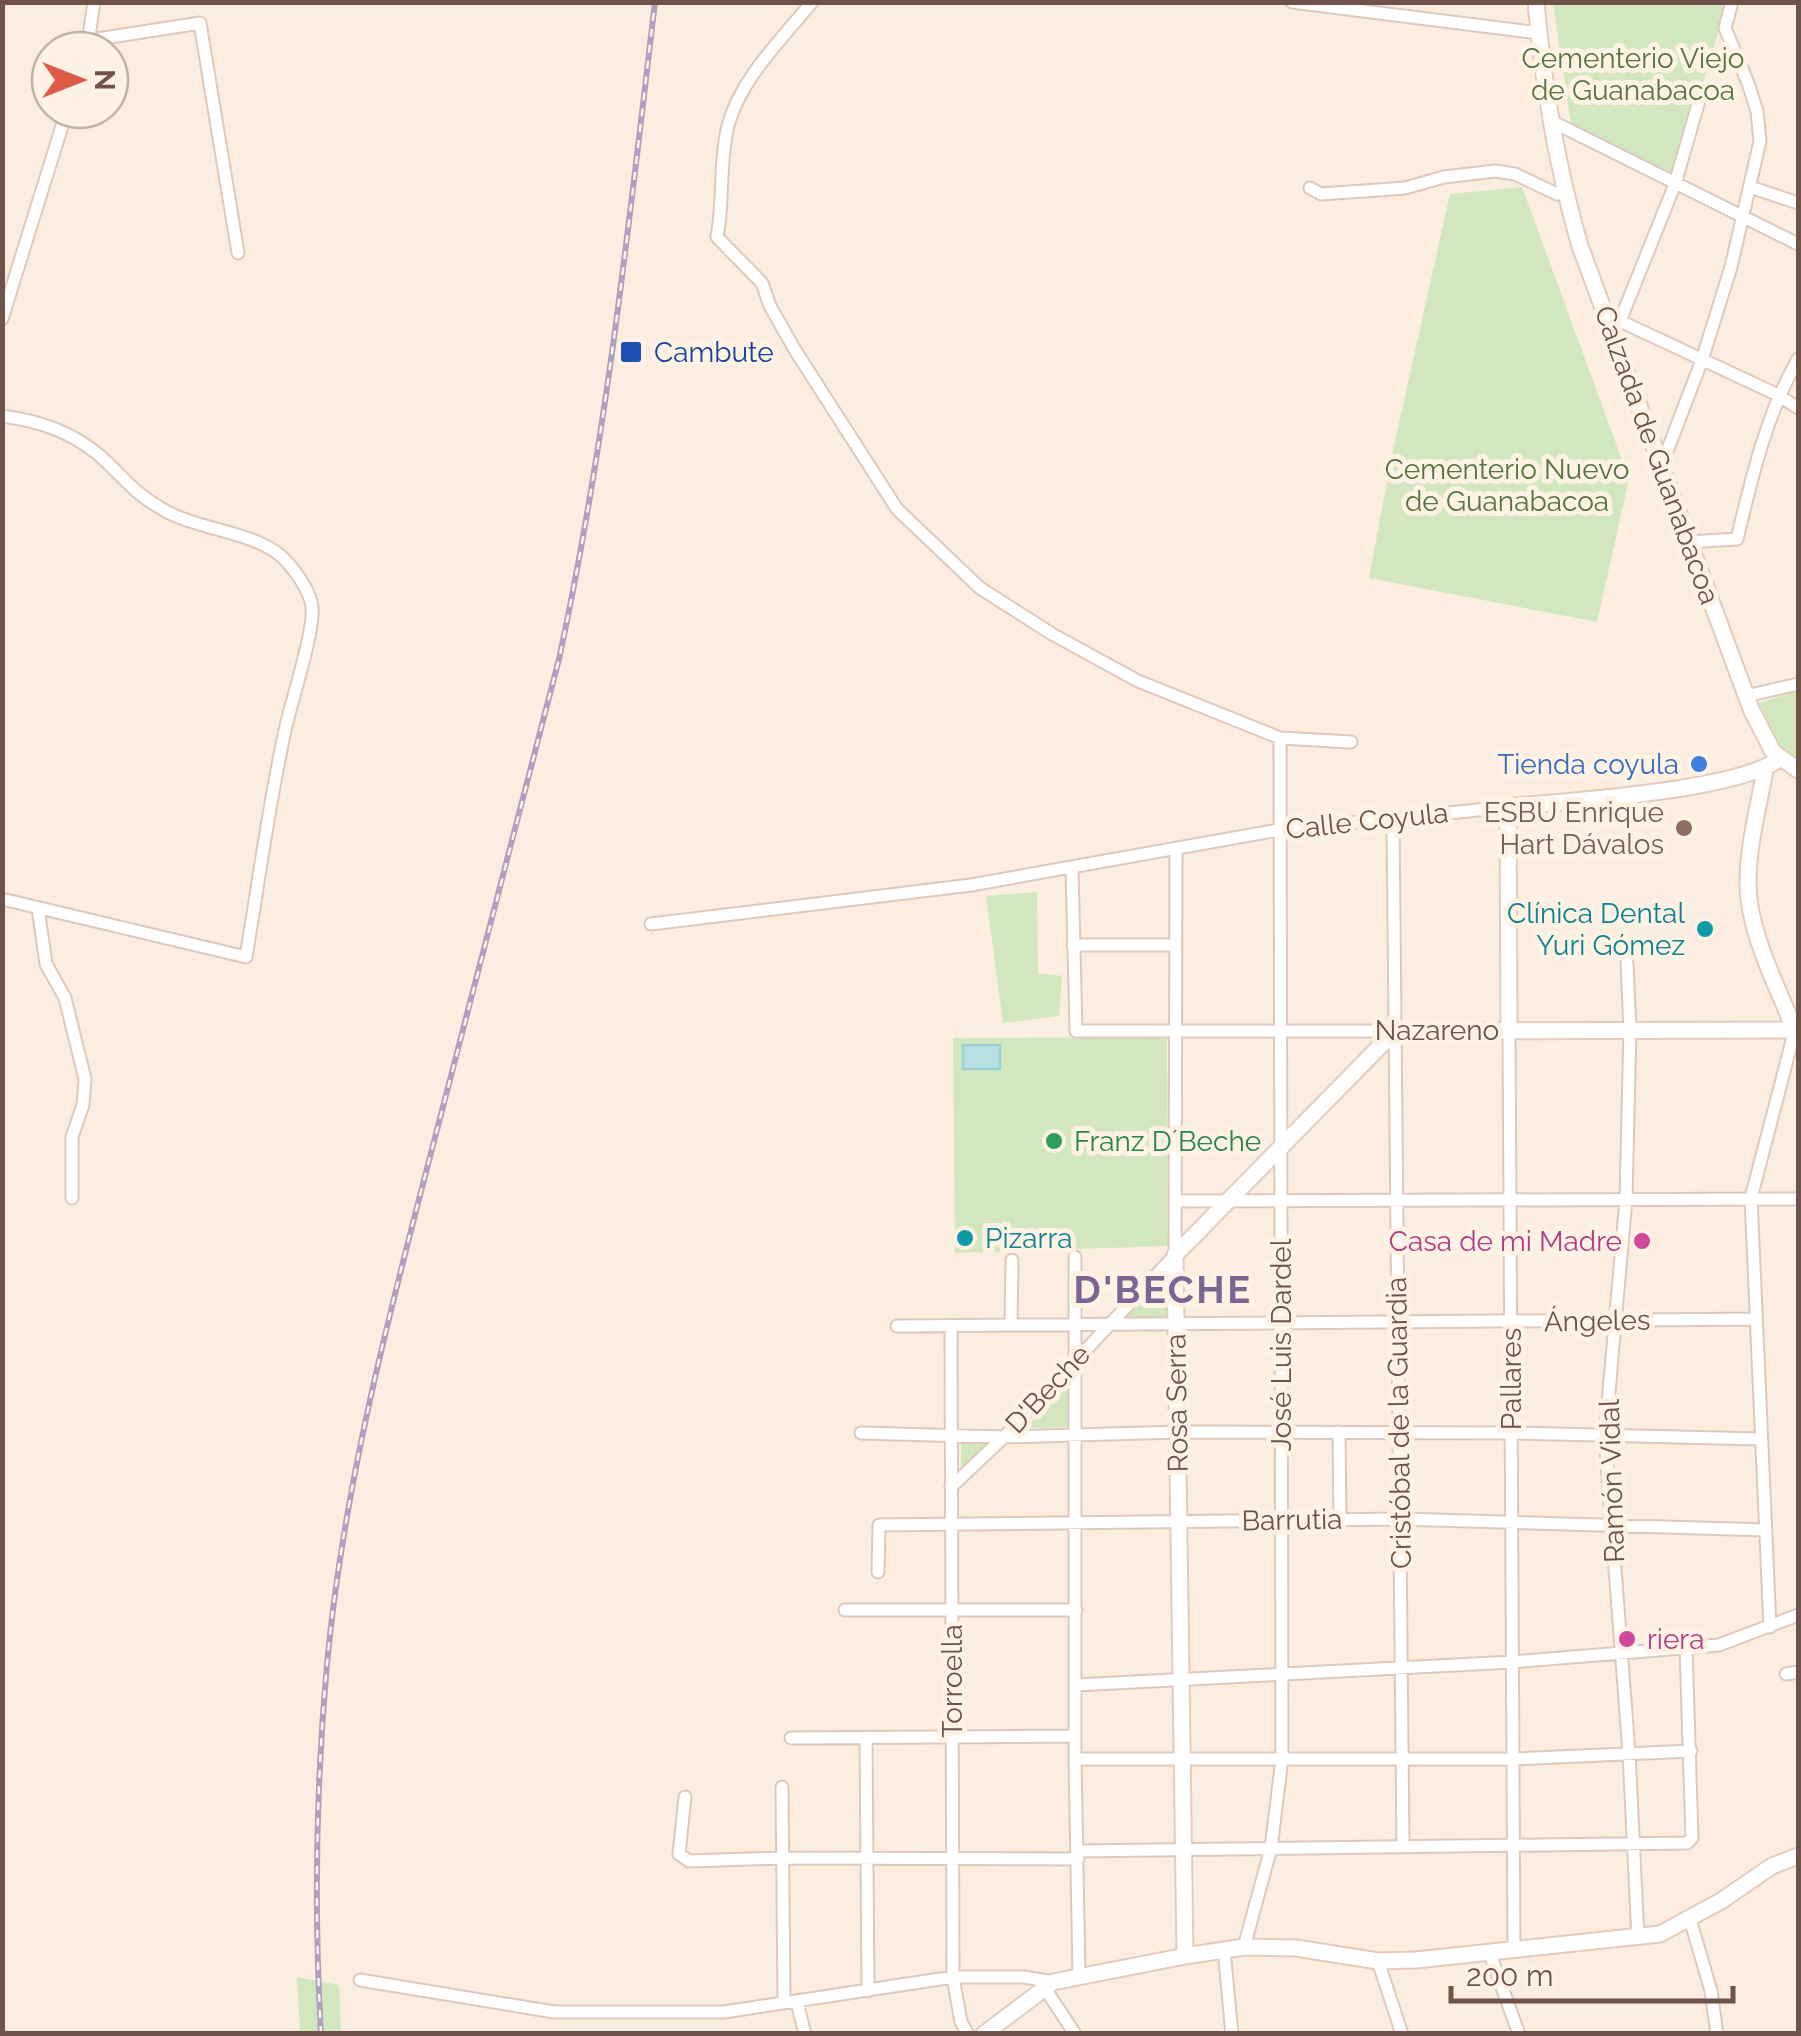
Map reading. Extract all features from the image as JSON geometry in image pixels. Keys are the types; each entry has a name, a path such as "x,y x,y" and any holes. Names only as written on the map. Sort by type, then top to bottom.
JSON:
{"street":[{"path":"91,30 94,2"},
{"path":"812,2 737,102 727,128 717,237 762,282 770,306 795,350 897,509 980,588 1121,672 1280,738 1350,742"},
{"path":"1292,2 1538,33"},
{"name":"Calzada de Guanabacoa","path":"1536,2 1564,193 1615,324 1661,468 1746,696 1779,758 1798,770"},
{"path":"1661,468 1702,360 1743,218 1760,141 1757,110 1725,28 1732,2"},
{"path":"130,37 200,23 238,254"},
{"path":"1700,102 1675,184 1615,324 1702,360 1798,408"},
{"path":"1551,120 1798,244"},
{"path":"2,319 61,130"},
{"path":"1310,188 1321,194 1405,188 1444,176 1495,170 1515,174 1557,194 1564,193"},
{"path":"1750,187 1798,203"},
{"path":"1689,542 1737,540 1778,395 1798,359"},
{"path":"2,416 39,421 73,437 100,456 133,492 166,512 204,528 256,541 280,556 302,582 312,608 286,729 246,957 2,899"},
{"path":"1746,696 1798,684"},
{"name":"José Luis Dardel","path":"1244,1948 1271,1848 1282,1759 1280,738"},
{"name":"Calle Coyula","path":"651,924 971,885 1278,830 1702,783 1765,770 1779,758"},
{"path":"1765,770 1748,896 1755,933 1797,1026 1751,1198 1770,1626"},
{"name":"Pallares","path":"1508,807 1514,1951"},
{"name":"Cristóbal de la Guardia","path":"1393,819 1403,1847"},
{"name":"Rosa Serra","path":"1176,850 1176,1324 1185,1956"},
{"path":"1072,869 1073,945 1176,945"},
{"path":"38,908 46,964 65,998 85,1078 72,1137 72,1198"},
{"name":"Nazareno","path":"1073,945 1076,1031 1797,1026"},
{"name":"Ramón Vidal","path":"1627,963 1630,1029 1626,1199 1605,1437 1629,1753 1638,1938"},
{"name":"D'Beche","path":"950,1487 1004,1436 1395,1031"},
{"path":"1176,1200 1798,1199"},
{"path":"1075,1258 1079,1976"},
{"path":"1011,1324 1012,1260"},
{"name":"Ángeles","path":"897,1326 1756,1320"},
{"name":"Torroella","path":"951,1326 953,1977 960,2022 968,2034"},
{"path":"1339,1432 1340,1520"},
{"path":"862,1433 1004,1436 1511,1433 1761,1439"},
{"name":"Barrutia","path":"878,1572 878,1525 1400,1518 1766,1530"},
{"path":"845,1610 1076,1610"},
{"path":"1076,1685 1512,1662 1719,1645 1798,1615"},
{"path":"686,1797 679,1854 689,1860 1690,1842 1692,1751 1686,1647"},
{"path":"791,1738 1076,1736"},
{"path":"866,1738 868,1991"},
{"path":"1076,1759 1512,1759 1692,1751"},
{"path":"782,1787 791,2002 805,2034"},
{"path":"984,2034 1049,1984 1224,1950 1296,1948 1378,1961 1638,1938 1674,1929 1772,1866 1798,1856"},
{"path":"1690,1918 1711,1991 1717,2034"},
{"path":"1224,1950 1232,2034"},
{"path":"1490,1954 1519,2034"},
{"path":"1378,1961 1402,2034"},
{"path":"360,1980 554,2012 724,2012 953,1977 1024,1978 1049,1984 1075,2034"}],"green space":[{"name":"Cementerio Viejo de Guanabacoa","path":"1553,3 1727,3 1675,175 1571,124"},
{"name":"Cementerio Nuevo de Guanabacoa","path":"1522,187 1629,479 1597,622 1369,578 1450,194"},
{"path":"1798,691 1798,762 1778,743 1759,703"},
{"path":"1037,892 1038,973 1062,976 1059,1016 1003,1023 986,896"},
{"name":"Franz D´Beche","path":"1167,1037 1168,1246 955,1253 953,1038"},
{"path":"1173,1263 1174,1320 1122,1321"},
{"path":"1070,1382 1071,1427 1026,1428"},
{"path":"997,1439 961,1476 961,1440"},
{"path":"297,1977 339,1985 341,2033 300,2033"}],"water":[{"path":"963,1045 1000,1045 1000,1069 963,1069"}],"railway":[{"path":"321,2034 317,1895 320,1756 327,1664 345,1528 387,1326 559,659 576,577 626,249 655,2"}],"place":[{"name":"Cambute","path":"631,352"},
{"name":"Tienda coyula","path":"1699,764"},
{"name":"ESBU Enrique Hart Dávalos","path":"1684,828"},
{"name":"Clínica Dental Yuri Gómez","path":"1705,929"},
{"name":"Franz D´Beche","path":"1054,1141"},
{"name":"Pizarra","path":"965,1238"},
{"name":"Casa de mi Madre","path":"1642,1241"},
{"name":"riera","path":"1627,1639"}],"district":[{"name":"D'BECHE","path":"1163,1289"}]}
